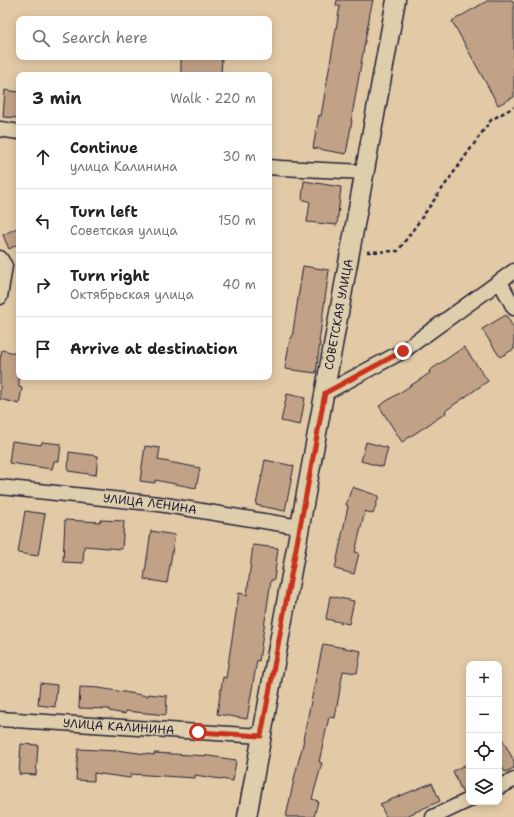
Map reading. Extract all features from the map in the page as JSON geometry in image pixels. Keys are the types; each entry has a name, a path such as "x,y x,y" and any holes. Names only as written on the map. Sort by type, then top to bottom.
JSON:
{"street":[{"name":"СОВЕТСКАЯ УЛИЦА","path":"247,817 396,0"},
{"path":"0,129 16,132"},
{"path":"272,167 365,172"},
{"path":"0,258 6,266 0,297"},
{"path":"325,393 403,351 514,271"},
{"path":"500,282 514,308"},
{"name":"УЛИЦА ЛЕНИНА","path":"0,487 159,504 300,527"},
{"name":"УЛИЦА КАЛИНИНА","path":"0,719 261,736"},
{"path":"502,786 514,780"},
{"path":"432,817 466,801"}],"path":[{"path":"350,252 398,251 490,120 514,107"}],"building":[{"path":"337,0 373,0 346,154 313,148 319,115 321,116 340,6 336,6"},
{"path":"489,0 512,0 514,4 514,97 498,105 452,21"},
{"path":"181,60 222,60 221,72 181,72"},
{"path":"5,90 16,92 16,118 3,117"},
{"path":"304,181 341,187 337,225 307,222 310,202 302,199"},
{"path":"16,228 16,246 9,249 3,235"},
{"path":"303,266 329,270 316,373 285,369 290,338 292,338"},
{"path":"506,315 514,329 514,349 500,357 482,329"},
{"path":"464,347 488,381 445,411 446,413 402,442 379,406 430,373 429,371"},
{"path":"2,350 16,353 16,380 19,380 19,387 22,388 19,404 0,399 0,360"},
{"path":"287,394 305,398 300,425 281,421"},
{"path":"12,441 41,445 42,442 61,444 59,461 54,461 52,469 9,463"},
{"path":"366,442 388,448 383,467 361,461"},
{"path":"145,446 160,448 158,460 200,468 196,488 155,480 155,483 140,481"},
{"path":"69,452 98,456 96,475 68,471"},
{"path":"265,460 294,466 285,511 256,505"},
{"path":"352,487 379,496 373,514 365,511 355,552 359,553 354,574 335,569 348,506 346,505"},
{"path":"25,511 45,514 38,556 18,553"},
{"path":"65,520 100,522 100,520 124,521 122,549 84,546 83,563 63,562"},
{"path":"151,531 175,535 167,583 144,579"},
{"path":"253,545 278,548 274,580 271,580 259,661 257,660 247,719 217,714 223,677 226,678 239,593 247,595"},
{"path":"330,596 354,601 349,624 326,619"},
{"path":"323,644 361,651 357,673 343,671 335,718 329,717 319,762 322,763 312,799 318,801 314,817 286,817 304,740"},
{"path":"40,683 57,685 55,707 38,705"},
{"path":"80,687 99,688 148,696 148,694 167,696 166,715 126,711 125,714 109,711 109,709 79,708"},
{"path":"502,739 514,761 514,768 505,772 502,767"},
{"path":"21,744 38,745 36,775 19,774"},
{"path":"78,749 116,750 154,755 154,753 209,756 236,760 233,781 195,775 195,778 131,774 130,778 94,773 94,781 76,780"},
{"path":"466,764 466,793 463,794 453,771"},
{"path":"432,783 440,801 404,817 386,817 380,804"}],"route":[{"path":"198,732 261,736 325,393 403,351"}]}
